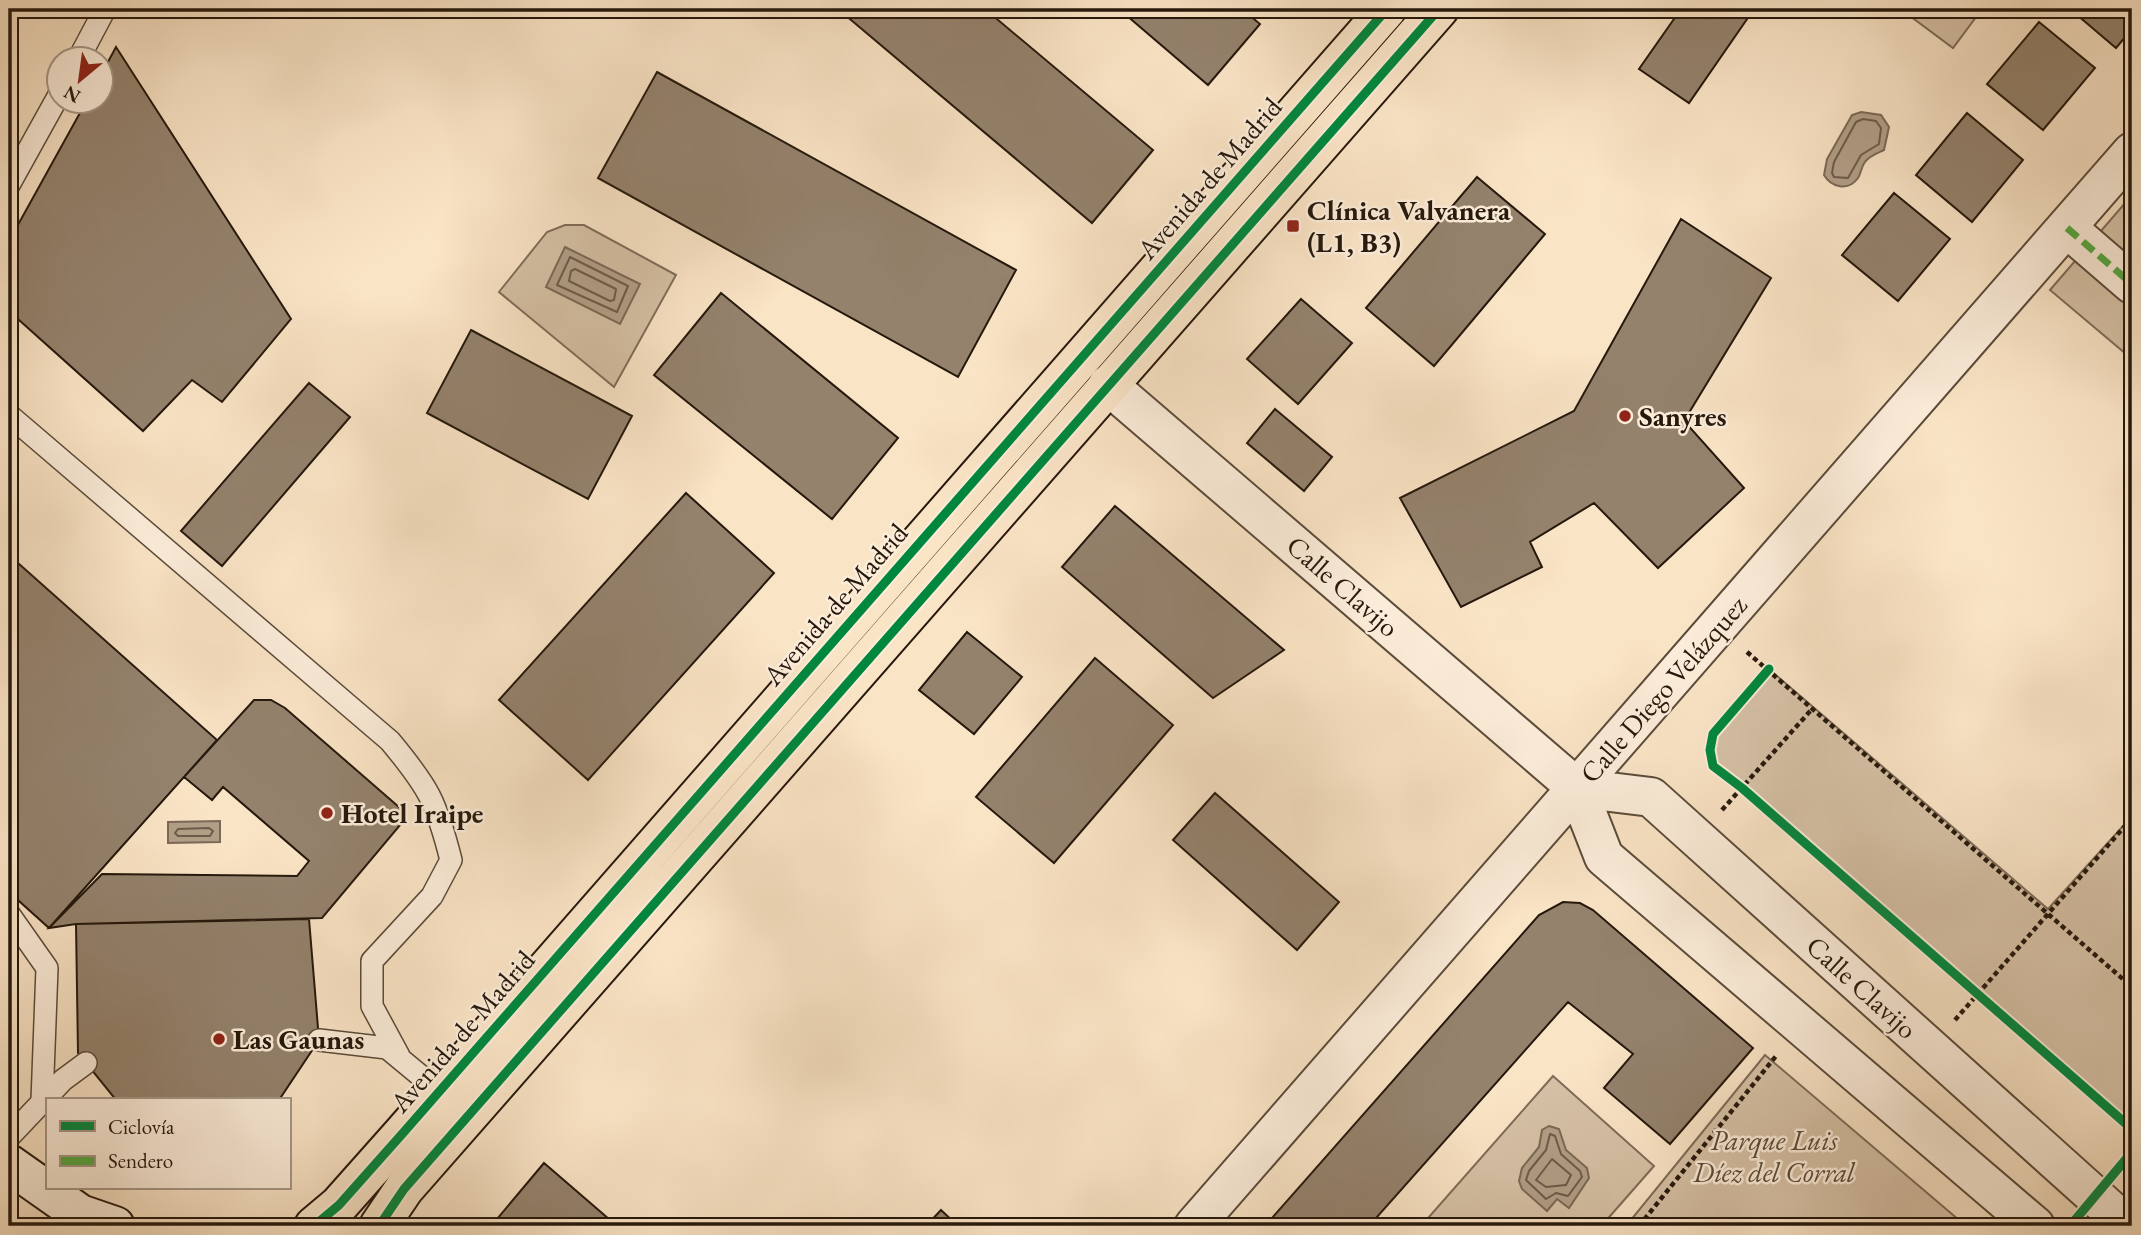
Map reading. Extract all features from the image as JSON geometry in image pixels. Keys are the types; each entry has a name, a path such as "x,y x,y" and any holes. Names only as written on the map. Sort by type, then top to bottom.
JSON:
{"main road":[{"name":"Avenida de Madrid","path":"314,1226 339,1205 1387,9"},
{"path":"379,1226 404,1189 1439,9"}],"street":[{"name":"Calle Diego Velázquez","path":"1194,1226 2132,152"},
{"path":"2067,228 2132,284"},
{"name":"Calle Clavijo","path":"1108,385 1577,788 1604,857 2035,1226"},
{"name":"Calle Clavijo","path":"1577,788 1651,797 2128,1226"},
{"path":"9,1164 80,1214 115,1226"}],"lane":[{"path":"85,46 105,9"},
{"path":"9,186 47,116"},
{"path":"9,415 390,741 425,784 439,811 450,860 432,896 372,961 372,1006 399,1056"},
{"path":"9,914 47,968 42,1101"},
{"path":"318,1040 387,1048 439,1091"},
{"path":"9,1137 42,1101 86,1063"}],"path":[{"path":"1718,627 2132,987"},
{"path":"1761,678 1769,669"},
{"path":"1697,838 1812,709"},
{"path":"1732,780 1752,797"},
{"path":"1931,1049 2132,818"},
{"path":"1968,985 1988,1003"},
{"path":"1639,1226 1801,1026"}],"green space":[{"path":"1915,9 1982,9 1953,48 1910,16"},
{"path":"2132,195 2132,359 2050,290"},
{"path":"565,225 584,225 676,275 614,387 499,292 547,232"},
{"path":"1769,669 2048,909 2132,816 2132,1126 1742,788 1713,766 1710,750 1713,734"},
{"name":"Parque Luis Díez del Corral","path":"1765,1055 1966,1226 1626,1226"},
{"path":"1553,1076 1654,1166 1604,1223 1589,1226 1421,1226"}],"water":[{"path":"1861,112 1881,115 1889,127 1884,150 1867,160 1854,182 1845,186 1835,185 1824,175 1827,159 1852,115"},
{"path":"565,247 640,284 620,324 546,287"},
{"path":"220,821 220,842 168,843 168,822"},
{"path":"1549,1126 1559,1129 1566,1150 1587,1168 1589,1178 1569,1208 1557,1199 1547,1211 1522,1189 1519,1181 1522,1168 1539,1147 1542,1130"}],"building":[{"path":"838,9 985,9 1153,150 1092,223"},
{"path":"1119,9 1242,9 1260,24 1208,85"},
{"path":"1681,9 1754,9 1689,103 1639,69"},
{"path":"2070,9 2132,9 2132,29 2116,48"},
{"path":"2039,22 2095,68 2043,130 1987,84"},
{"path":"116,47 291,319 222,402 192,380 143,431 9,311 9,241 78,116 116,116"},
{"path":"657,72 1016,270 958,377 598,178"},
{"path":"1967,113 2023,160 1972,222 1916,175"},
{"path":"1477,177 1545,234 1434,366 1366,308"},
{"path":"1894,193 1950,239 1898,301 1842,255"},
{"name":"Sanyres","path":"1681,219 1771,278 1684,421 1744,488 1658,568 1594,503 1530,542 1542,567 1461,607 1400,498 1574,411"},
{"path":"721,293 898,438 832,519 654,375"},
{"path":"1301,299 1352,343 1298,404 1247,359"},
{"path":"471,330 632,416 588,499 427,413"},
{"path":"309,383 350,417 222,566 181,531"},
{"path":"1275,409 1332,457 1304,491 1247,443"},
{"path":"686,493 774,573 588,780 499,700"},
{"path":"1115,506 1284,650 1213,698 1062,567"},
{"path":"9,555 217,740 49,928 9,892 9,870 12,867 9,864"},
{"path":"967,632 1022,677 974,734 919,690"},
{"path":"1095,658 1173,725 1054,863 976,797"},
{"name":"Hotel Iraipe","path":"254,700 271,700 285,708 400,808 401,824 322,918 76,924 49,928 102,874 297,876 309,861 223,787 212,800 184,777"},
{"path":"1215,793 1339,902 1297,950 1173,840"},
{"path":"1563,902 1580,903 1593,910 1753,1048 1670,1144 1604,1088 1633,1054 1568,1002 1369,1226 1265,1226 1539,915"},
{"path":"309,919 319,1040 280,1098 114,1098 78,1053 76,924"},
{"path":"544,1163 617,1226 492,1225"},
{"path":"941,1210 958,1226 926,1226"}],"marked path":[{"path":"2067,228 2132,284"}],"cycle path":[{"path":"314,1226 339,1205 403,1133 1387,9"},
{"path":"379,1226 404,1189 1439,9"},
{"path":"1769,669 1713,734 1710,750 1713,766 1742,788 2132,1129"},
{"path":"2070,1226 2132,1152"}],"place":[{"name":"Clínica Valvanera (L1, B3)","path":"1293,226"},
{"name":"Sanyres","path":"1625,416"},
{"name":"Hotel Iraipe","path":"327,813"},
{"name":"Las Gaunas","path":"219,1039"}]}
